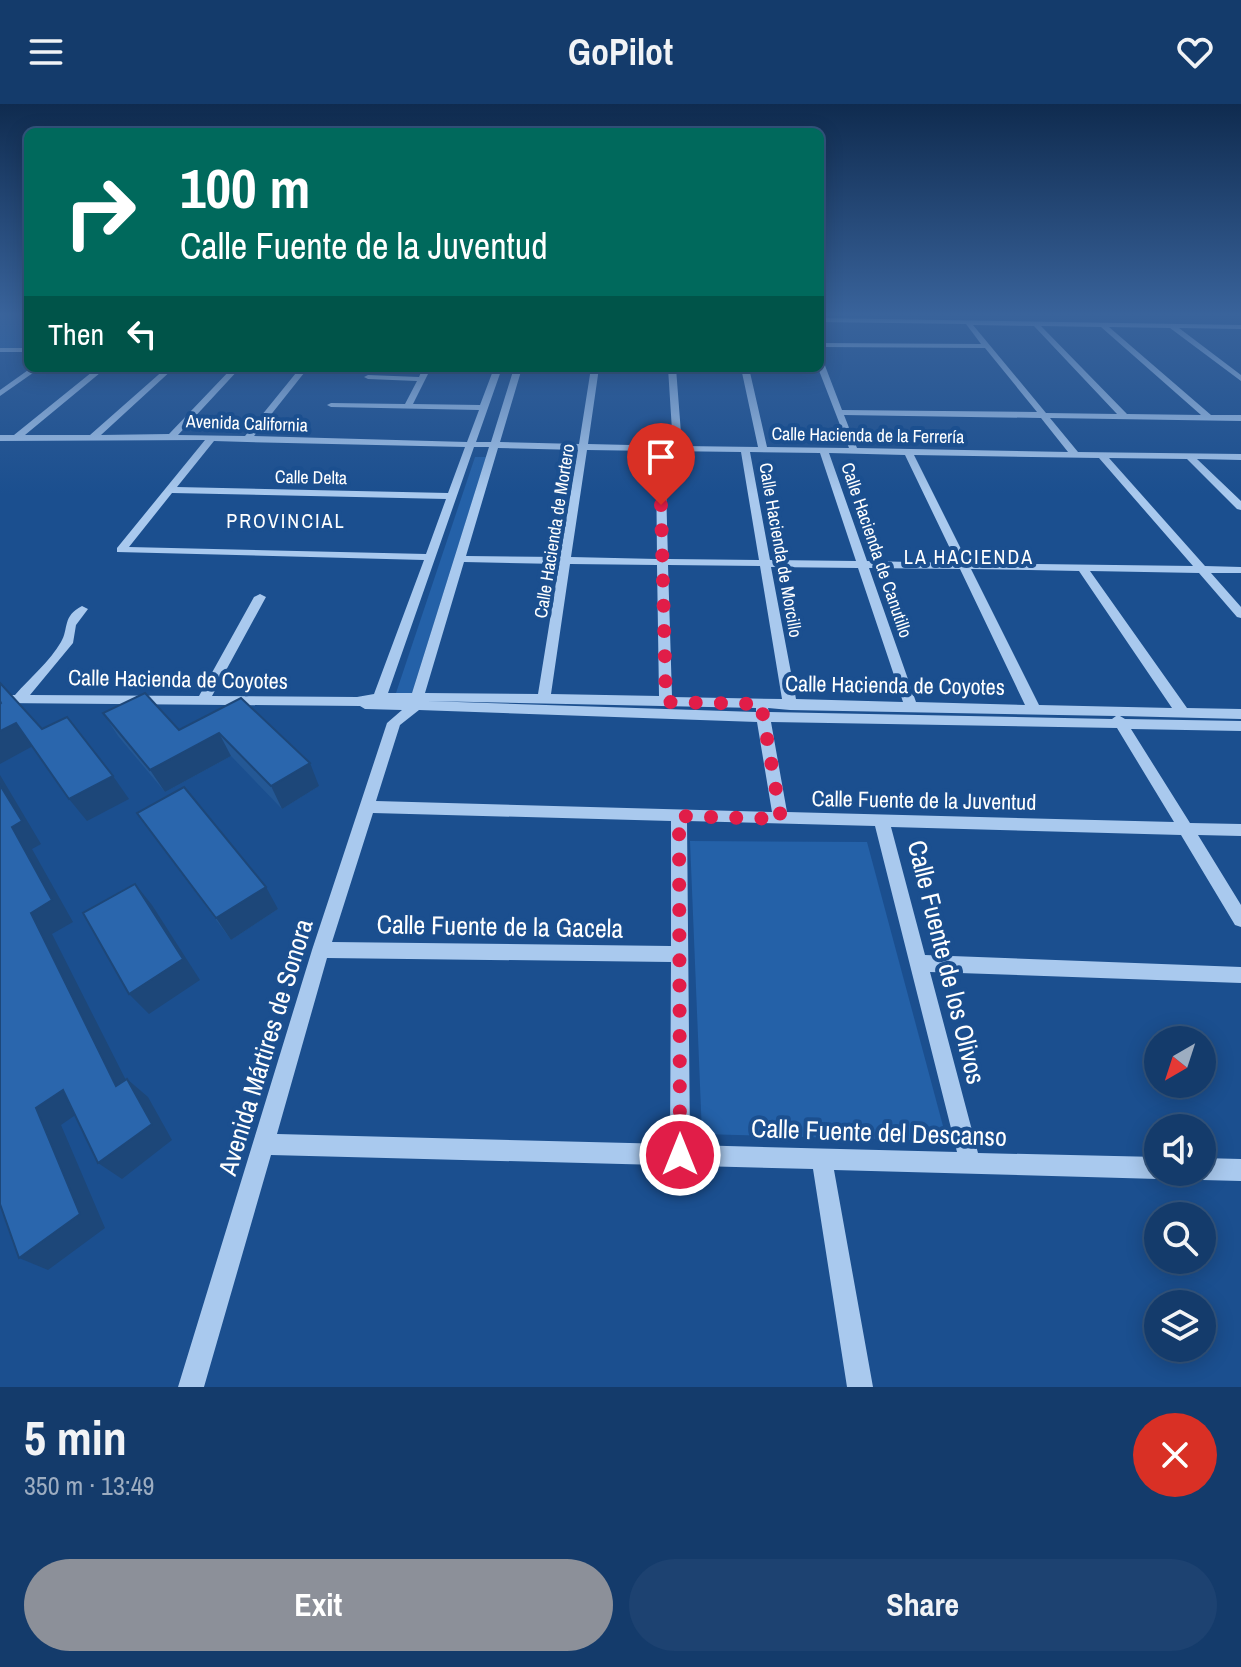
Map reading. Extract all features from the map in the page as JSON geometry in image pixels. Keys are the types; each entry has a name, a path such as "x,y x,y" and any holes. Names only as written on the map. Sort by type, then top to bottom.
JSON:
{"street":[{"path":"0,394 28,374"},
{"path":"16,438 95,374"},
{"path":"93,437 163,374"},
{"path":"171,437 230,374"},
{"path":"247,439 299,374"},
{"path":"408,407 424,374"},
{"path":"496,374 378,702 394,723 416,702 516,374"},
{"name":"Calle Hacienda de Mortero","path":"544,698 594,374"},
{"path":"672,374 678,449"},
{"name":"Calle Hacienda de Morcillo","path":"746,374 763,450"},
{"name":"Calle Hacienda de Canutillo","path":"824,374 854,451"},
{"path":"1010,374 1075,454"},
{"path":"1084,374 1124,416"},
{"path":"1159,374 1208,417"},
{"path":"368,377 421,379"},
{"path":"331,405 484,408"},
{"path":"839,412 1241,418"},
{"name":"Avenida California","path":"0,438 171,437 494,445"},
{"path":"212,438 121,548 126,551 431,557"},
{"name":"Calle Hacienda de la Ferrería","path":"494,445 1241,457"},
{"path":"660,448 666,702"},
{"name":"Calle Hacienda de Morcillo","path":"745,450 790,705"},
{"name":"Calle Hacienda de Canutillo","path":"824,451 911,707"},
{"path":"908,452 1034,709"},
{"path":"1102,455 1241,614"},
{"path":"1189,456 1241,507"},
{"name":"Calle Delta","path":"168,490 453,496"},
{"path":"459,559 1241,570"},
{"path":"1082,568 1183,713"},
{"path":"202,702 260,597"},
{"path":"19,699 69,640 70,625 82,609"},
{"name":"Calle Hacienda de Coyotes","path":"416,702 544,698 666,702 762,710 790,705 1241,714"},
{"name":"Calle Hacienda de Coyotes","path":"0,699 416,702 1241,726"},
{"path":"762,710 781,819"},
{"path":"1109,711 1121,723 1241,920"},
{"name":"Avenida Mártires de Sonora","path":"191,1387 321,950 394,723"},
{"name":"Calle Fuente de la Juventud","path":"367,807 1241,830"},
{"path":"679,816 680,1155"},
{"name":"Calle Fuente de los Olivos","path":"882,822 970,1163"},
{"name":"Calle Fuente de la Gacela","path":"321,950 680,954"},
{"path":"918,963 1241,975"},
{"name":"Calle Fuente del Descanso","path":"263,1144 1144,1168"},
{"path":"822,1159 860,1387"},
{"path":"1216,1169 1241,1170"}],"shaded area":[{"path":"475,457 486,457 412,693 396,693"},
{"path":"690,841 867,842 947,1141 702,1134"}],"building":[{"path":"0,683 42,729 67,717 113,776 69,799 16,723 0,731"},
{"path":"145,693 179,730 241,698 310,763 271,786 219,733 150,770 103,713"},
{"path":"0,785 22,821 12,827 52,900 31,913 116,1086 127,1079 152,1124 98,1163 63,1090 36,1108 80,1214 19,1258 0,1204"},
{"path":"184,787 266,887 216,918 137,813"},
{"path":"135,884 183,959 129,994 83,913"}],"district":[{"name":"PROVINCIAL","path":"286,520"},
{"name":"LA HACIENDA","path":"969,556"}],"route":[{"path":"661,505 666,702 761,704 781,819 679,816 680,1155"}]}
